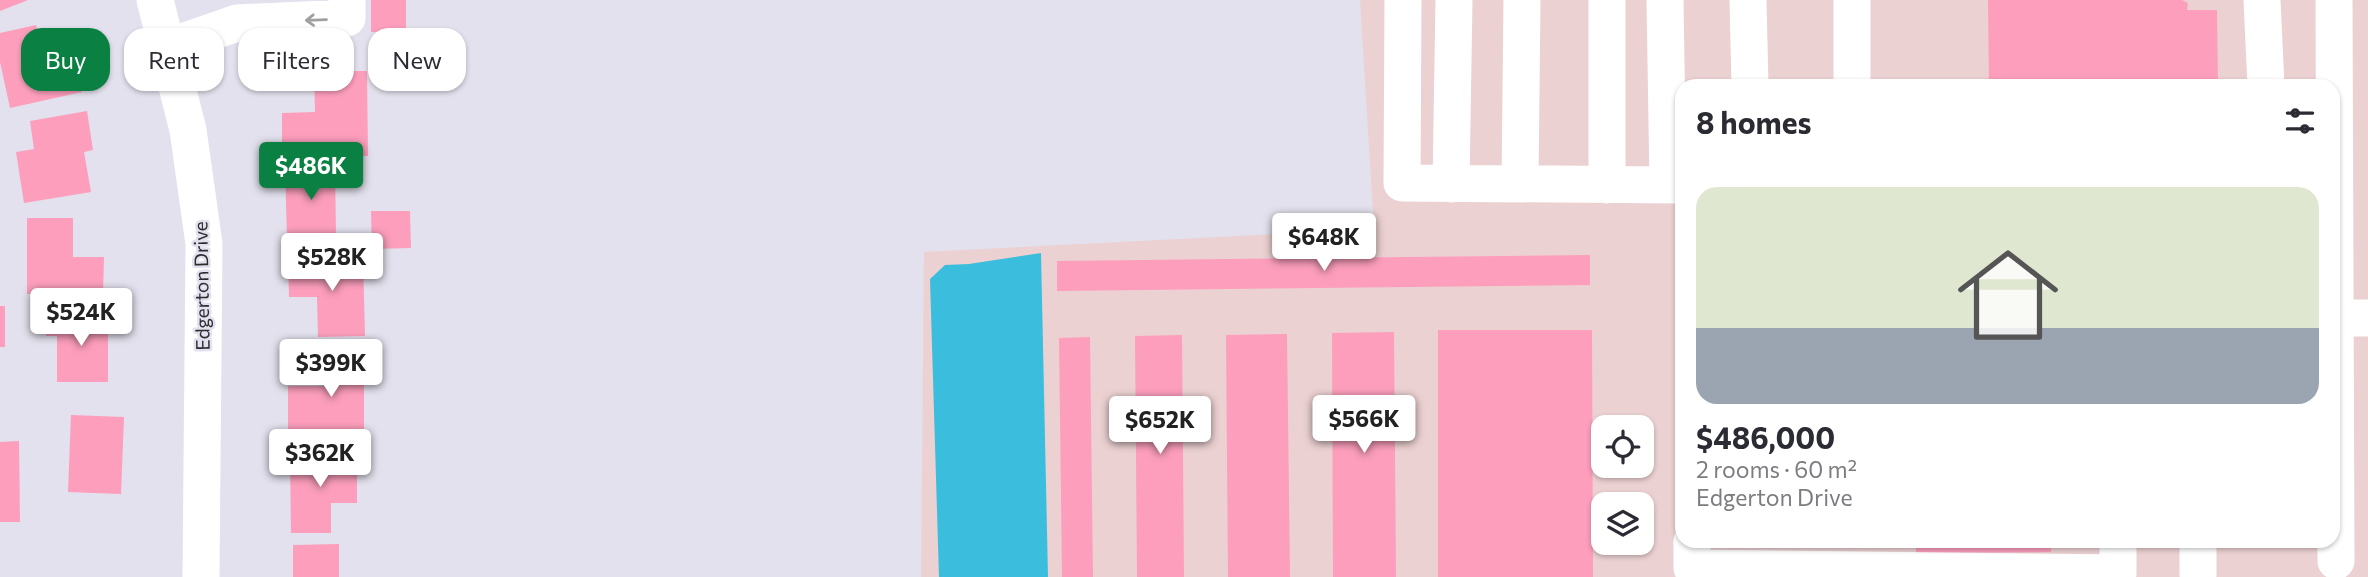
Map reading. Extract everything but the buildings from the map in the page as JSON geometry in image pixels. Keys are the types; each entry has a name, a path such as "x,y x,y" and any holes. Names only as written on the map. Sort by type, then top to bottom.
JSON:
{"street":[{"name":"Edgerton Drive","path":"155,0 162,28"},
{"path":"222,28 267,11 347,18 347,0"},
{"path":"1403,0 1402,183 1675,185 1665,0"},
{"path":"1451,184 1454,0"},
{"path":"1520,184 1522,0"},
{"path":"1607,0 1607,185"},
{"path":"1748,0 1750,79"},
{"path":"1852,0 1852,79"},
{"path":"2262,0 2266,79"},
{"path":"2334,0 2337,79"},
{"name":"Edgerton Drive","path":"178,91 188,130 204,244 201,577"},
{"path":"2340,173 2345,318 2340,453"},
{"path":"1692,548 1692,568 1929,574 2118,573 2118,548"},
{"path":"2336,548 2336,561"}],"shaded area":[{"path":"1360,0 2368,0 2368,577 921,577 924,252 1374,229"}],"water":[{"path":"1041,253 1048,577 939,577 930,279 945,265"}]}
